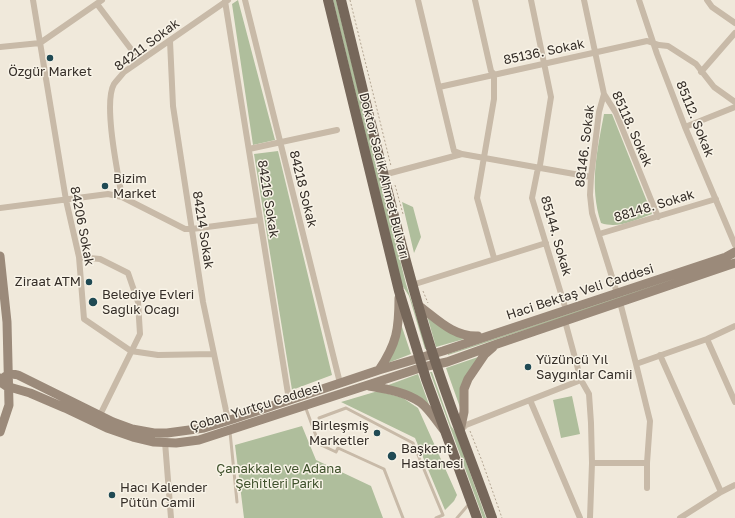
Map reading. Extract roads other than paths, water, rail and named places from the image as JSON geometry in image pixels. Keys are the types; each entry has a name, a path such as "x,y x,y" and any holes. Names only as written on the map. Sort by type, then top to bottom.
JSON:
{"main road":[{"name":"Doktor Sadık Ahmet Bulvarı","path":"328,0 400,292 423,367"},
{"name":"Doktor Sadık Ahmet Bulvarı","path":"341,0 417,286 418,305 436,364"},
{"name":"Haci Bektaş Veli Caddesi","path":"420,357 489,336 726,257 735,252"},
{"path":"0,256 7,322 8,358 4,380 9,397 9,405 0,432"},
{"name":"Haci Bektaş Veli Caddesi","path":"423,367 447,362 735,264"},
{"path":"379,370 394,346 397,335 400,322 400,292"},
{"path":"418,305 452,331 467,336 489,336"},
{"path":"465,430 464,389 468,379 485,354 497,344"},
{"name":"Çoban Yurtçu Caddesi","path":"4,380 18,375 132,429 154,433 166,433 204,428 420,357"},
{"path":"436,364 465,430 492,518"},
{"path":"423,367 477,518"},
{"name":"Çoban Yurtçu Caddesi","path":"4,380 107,428 133,437 154,442 176,443 199,440 423,367"},
{"path":"368,385 409,396 421,403 446,432"}],"street":[{"name":"84206 Sokak","path":"33,0 66,200 79,257 84,319 132,351 158,355 214,354"},
{"name":"84218 Sokak","path":"245,0 340,383"},
{"path":"418,0 454,151 462,154 591,177"},
{"path":"475,0 491,71 494,74 494,99 477,198 494,258"},
{"name":"85144. Sokak","path":"532,0 551,97 540,165 538,168 532,198 566,310"},
{"name":"85118. Sokak","path":"584,0 604,94 616,113 658,217"},
{"name":"85112. Sokak","path":"639,0 654,44 686,127 735,245"},
{"path":"707,0 712,7 735,23"},
{"name":"84211 Sokak","path":"122,197 110,113 110,96 114,85 124,72 227,1"},
{"name":"84216 Sokak","path":"227,1 289,400"},
{"path":"0,47 40,43 100,2 140,62"},
{"path":"701,72 735,32"},
{"name":"84214 Sokak","path":"170,41 173,106 203,302 228,420"},
{"name":"85136. Sokak","path":"438,87 647,41 654,44 668,46 696,64 714,87 735,102"},
{"name":"88146. Sokak","path":"604,94 599,112 590,195 592,213 617,293"},
{"path":"686,127 735,107"},
{"path":"249,149 337,130"},
{"path":"388,174 462,154"},
{"path":"0,208 108,194 122,197 185,229 260,220"},
{"name":"88148. Sokak","path":"599,234 716,199"},
{"path":"417,286 494,258 546,243"},
{"path":"79,257 100,259 128,273 138,302 140,334 100,415"},
{"path":"620,302 650,421 647,488"},
{"path":"565,321 581,380 589,394 592,463 590,518"},
{"path":"636,364 735,326"},
{"path":"707,338 735,402"},
{"path":"660,355 721,492"},
{"path":"465,430 466,425 581,380"},
{"path":"530,400 580,518"},
{"path":"165,442 171,518"},
{"path":"592,463 647,463"},
{"path":"680,518 721,492 735,485"}],"lane":[{"path":"305,406 319,444 336,452 338,448 384,469 404,518"},
{"path":"319,418 346,408 413,443 443,515 436,518"},
{"path":"230,430 237,502"},
{"path":"457,518 471,502"}],"place":[{"name":"Özgür Market","path":"50,58"},
{"name":"Bizim Market","path":"105,186"},
{"name":"Ziraat ATM","path":"89,282"},
{"name":"Belediye Evleri Saglık Ocagı","path":"93,302"},
{"name":"Yüzüncü Yıl Saygınlar Camii","path":"528,367"},
{"name":"Birleşmiş Marketler","path":"377,433"},
{"name":"Başkent Hastanesi","path":"392,456"},
{"name":"Hacı Kalender Pütün Camii","path":"112,495"}],"park label":[{"name":"Çanakkale ve Adana Şehitleri Parkı","path":"279,476"}]}
